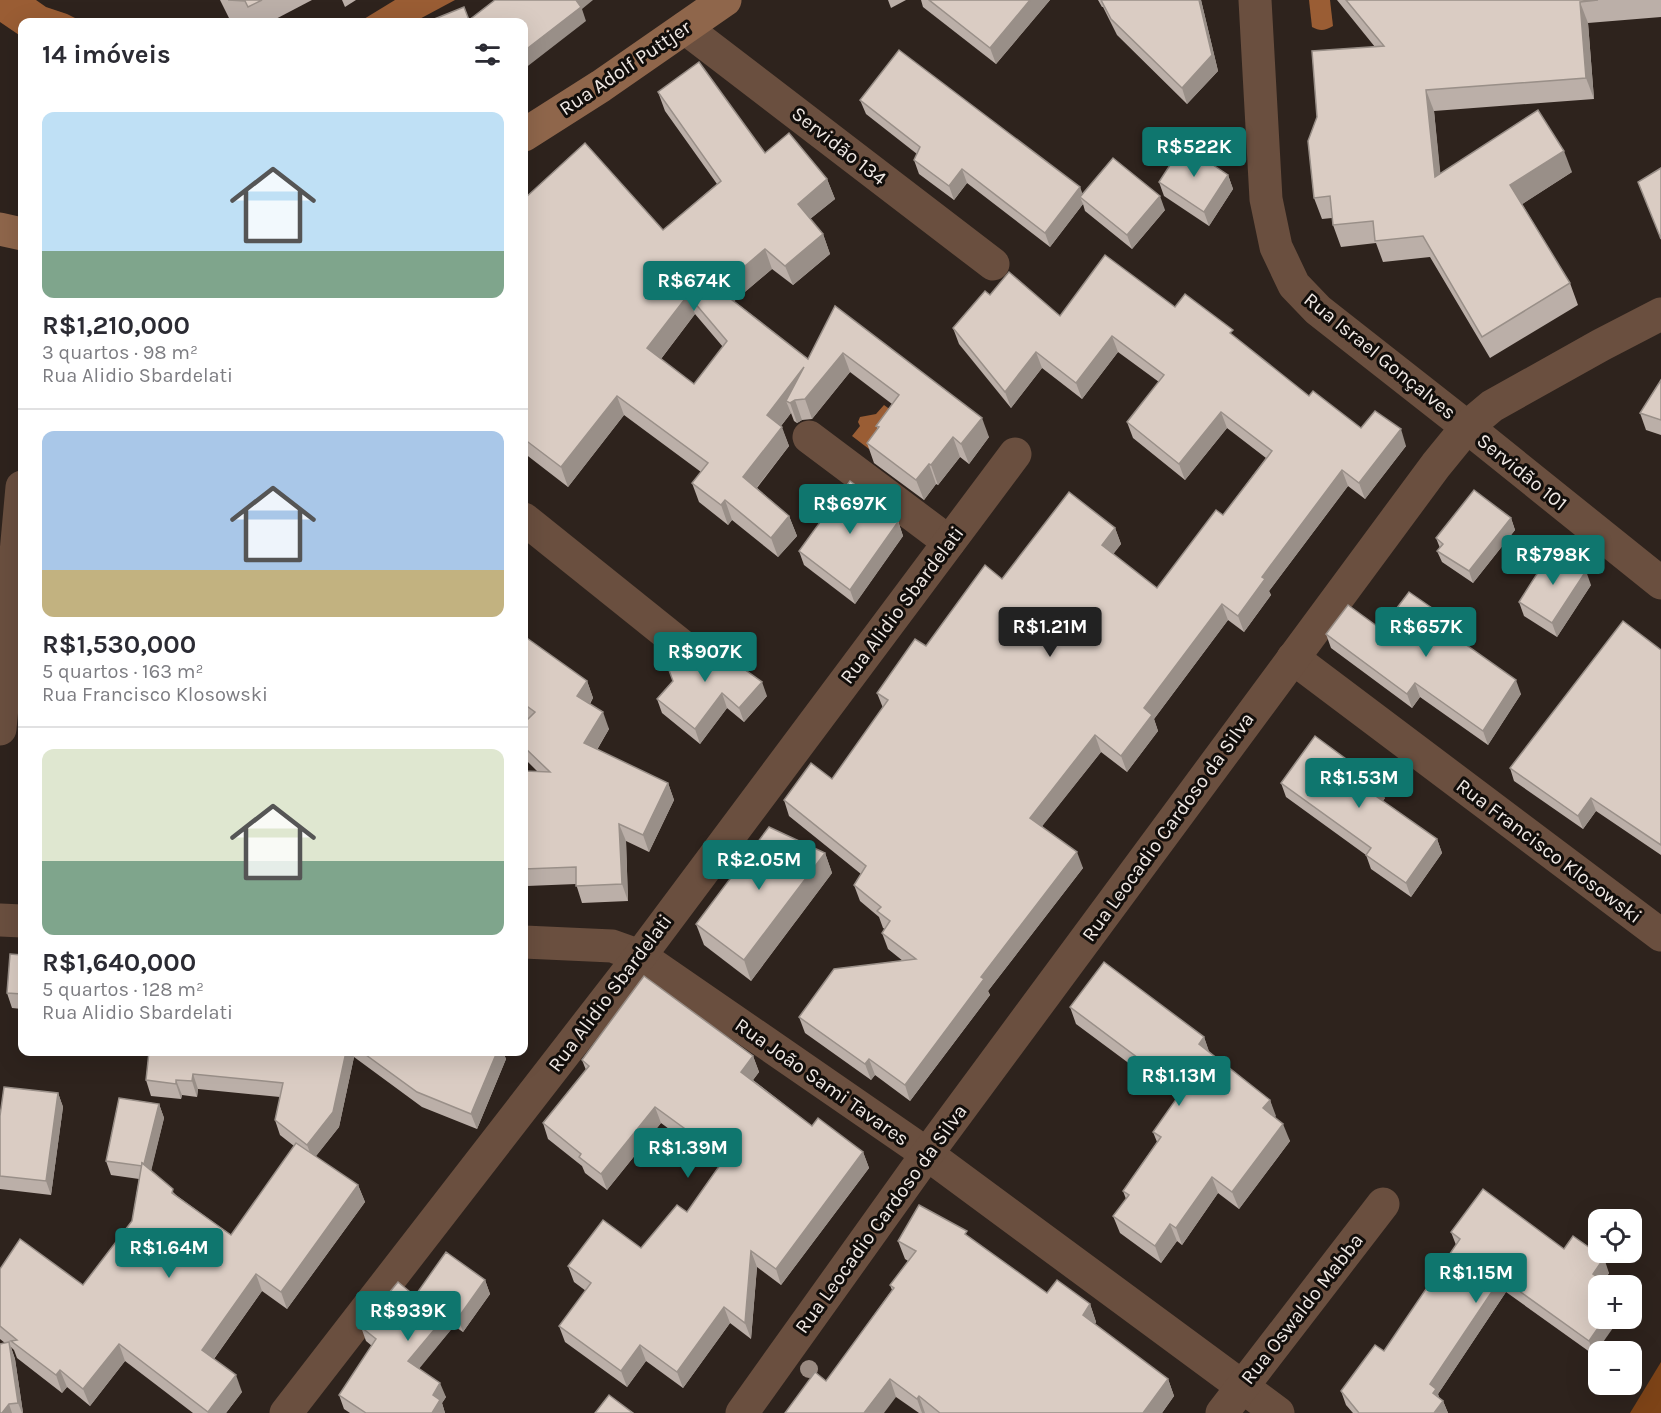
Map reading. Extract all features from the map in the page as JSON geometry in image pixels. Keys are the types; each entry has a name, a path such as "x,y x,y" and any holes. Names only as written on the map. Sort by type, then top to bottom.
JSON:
{"street":[{"name":"Rua Adolf Puttjer","path":"528,132 601,86 725,0"},
{"name":"Rua Israel Gonçalves","path":"1255,0 1266,199 1276,247 1294,285 1318,310 1467,427"},
{"name":"Servidão 134","path":"689,25 998,260"},
{"path":"0,228 18,233"},
{"name":"Rua Leocadio Cardoso da Silva","path":"742,1413 927,1154 1436,465 1467,427 1492,406 1661,314"},
{"name":"Servidão 101","path":"1467,427 1661,583"},
{"path":"809,437 949,542"},
{"name":"Rua Alidio Sbardelati","path":"286,1413 640,956 1015,454"},
{"path":"528,522 686,649"},
{"path":"0,729 18,532"},
{"name":"Rua Francisco Klosowski","path":"1293,658 1661,935"},
{"path":"0,920 18,921"},
{"name":"Rua João Sami Tavares","path":"528,942 612,946 640,956 927,1154 1278,1413"},
{"name":"Rua Oswaldo Mabba","path":"1222,1413 1383,1204"}],"shaded area":[{"path":"0,0 36,0 46,7 75,18 18,18 18,34 0,22"},
{"path":"395,0 455,0 421,18 366,18"},
{"path":"1309,0 1330,0 1333,26 1322,30 1312,27"},
{"path":"884,405 895,413 869,449 852,436 860,426 858,422 860,417 876,414"},
{"path":"1661,1362 1661,1413 1630,1413"}],"building":[{"path":"228,0 262,0 248,7 245,1"},
{"path":"495,0 576,0 581,7 528,48 528,18 472,18"},
{"path":"929,0 1030,0 990,48"},
{"path":"1101,0 1199,0 1212,55 1182,88 1111,19"},
{"path":"1346,0 1598,0 1580,2 1586,78 1426,90 1435,177 1538,110 1564,151 1510,185 1570,283 1482,337 1423,236 1375,241 1373,221 1333,225 1330,196 1314,198 1308,141 1317,117 1312,51 1384,46"},
{"path":"464,7 468,18 437,18"},
{"path":"899,50 1080,187 1045,233 962,169 949,186 914,160 920,147 860,100"},
{"path":"699,62 765,153 789,133 827,179 798,204 823,234 785,266 765,249 718,289 808,359 835,306 982,418 961,444 953,437 916,480 867,443 879,427 876,426 899,395 843,353 805,399 790,403 786,401 804,367 767,415 782,427 743,477 789,516 771,538 725,500 721,505 692,483 708,463 617,396 561,467 528,442 528,195 585,143 663,230 721,181 658,92","holes":["688,295 727,341 694,384 647,348"]},
{"path":"1183,145 1228,175 1204,212 1159,182"},
{"path":"1113,158 1160,196 1127,235 1080,197"},
{"path":"1661,168 1661,239 1638,182"},
{"path":"1105,255 1175,307 1185,294 1233,330 1230,333 1309,396 1313,391 1361,428 1375,411 1401,429 1359,483 1342,470 1262,577 1265,579 1238,616 1222,604 1144,708 1152,715 1121,756 1095,735 1030,818 1077,852 981,977 984,979 905,1085 869,1059 865,1064 799,1017 834,969 916,959 882,933 890,921 877,911 881,907 854,885 866,866 784,800 811,763 832,779 888,700 877,693 915,639 926,646 985,565 1002,579 1069,492 1115,528 1102,545 1157,588 1216,510 1223,515 1272,451 1221,412 1179,464 1127,422 1164,375 1112,336 1076,383 1036,352 1005,392 953,328 985,291 990,295 1009,272 1060,316"},
{"path":"1661,380 1661,420 1640,413"},
{"path":"850,481 896,515 893,518 898,522 850,590 799,551"},
{"path":"1474,490 1511,518 1469,571 1437,551 1443,544 1436,538"},
{"path":"1553,549 1586,571 1552,623 1519,602"},
{"path":"1409,592 1452,622 1449,627 1454,630 1451,634 1516,680 1483,731 1415,683 1407,694 1326,634 1348,605 1381,629"},
{"path":"1623,621 1661,650 1661,845 1591,798 1578,816 1510,768"},
{"path":"528,639 587,681 577,696 603,712 584,743 668,783 643,835 619,824 622,884 576,886 576,867 528,869 528,771 550,772 528,751 528,719 535,712 528,707"},
{"path":"699,639 762,682 739,708 722,693 695,729 657,699 673,681 666,662 677,653 688,652 695,647"},
{"path":"1315,736 1380,784 1373,794 1437,839 1406,883 1366,855 1371,848 1281,783"},
{"path":"769,827 825,853 744,960 696,924"},
{"path":"10,954 18,955 18,994 7,993"},
{"path":"1104,962 1204,1037 1199,1044 1270,1100 1263,1108 1283,1124 1232,1192 1212,1177 1176,1228 1170,1224 1155,1246 1113,1216 1129,1195 1123,1191 1161,1137 1153,1132 1182,1091 1070,1007"},
{"path":"644,976 753,1056 741,1072 812,1126 818,1118 863,1152 776,1269 751,1251 745,1323 724,1307 677,1372 640,1345 621,1371 559,1326 591,1283 568,1266 603,1220 641,1248 677,1205 687,1212 725,1158 655,1107 601,1174 579,1157 581,1154 543,1123 589,1066 582,1060"},
{"path":"149,1056 345,1056 333,1112 307,1145 275,1120 283,1083 193,1074 192,1081 176,1080 176,1084 146,1080"},
{"path":"368,1056 495,1056 471,1114 417,1092"},
{"path":"4,1087 58,1093 46,1181 0,1176 0,1116"},
{"path":"119,1098 159,1104 142,1166 106,1161"},
{"path":"296,1143 358,1185 281,1292 256,1274 202,1350 236,1375 208,1412 119,1344 83,1389 60,1370 56,1375 11,1341 17,1340 0,1326 0,1269 20,1239 83,1285 132,1221 142,1163 173,1189 172,1193 231,1235"},
{"path":"1483,1189 1564,1249 1573,1236 1588,1247 1588,1263 1601,1263 1594,1275 1588,1275 1588,1329 1597,1329 1589,1341 1501,1278 1430,1384 1436,1389 1433,1393 1443,1401 1434,1413 1359,1413 1341,1391 1375,1345 1384,1351 1460,1239 1451,1232"},
{"path":"919,1205 967,1231 965,1234 1047,1293 1057,1280 1090,1304 1083,1315 1168,1379 1143,1413 940,1413 919,1396 917,1399 890,1379 864,1413 785,1413 815,1372 826,1381 894,1288 890,1285 916,1251 898,1241"},
{"path":"446,1252 485,1280 458,1318 449,1312 408,1361 440,1383 433,1395 440,1400 432,1413 366,1413 339,1395 376,1339 361,1327 398,1282 415,1296"},
{"path":"9,1342 18,1403 9,1404 0,1413 0,1344"},
{"path":"609,1395 633,1413 595,1413"}]}
